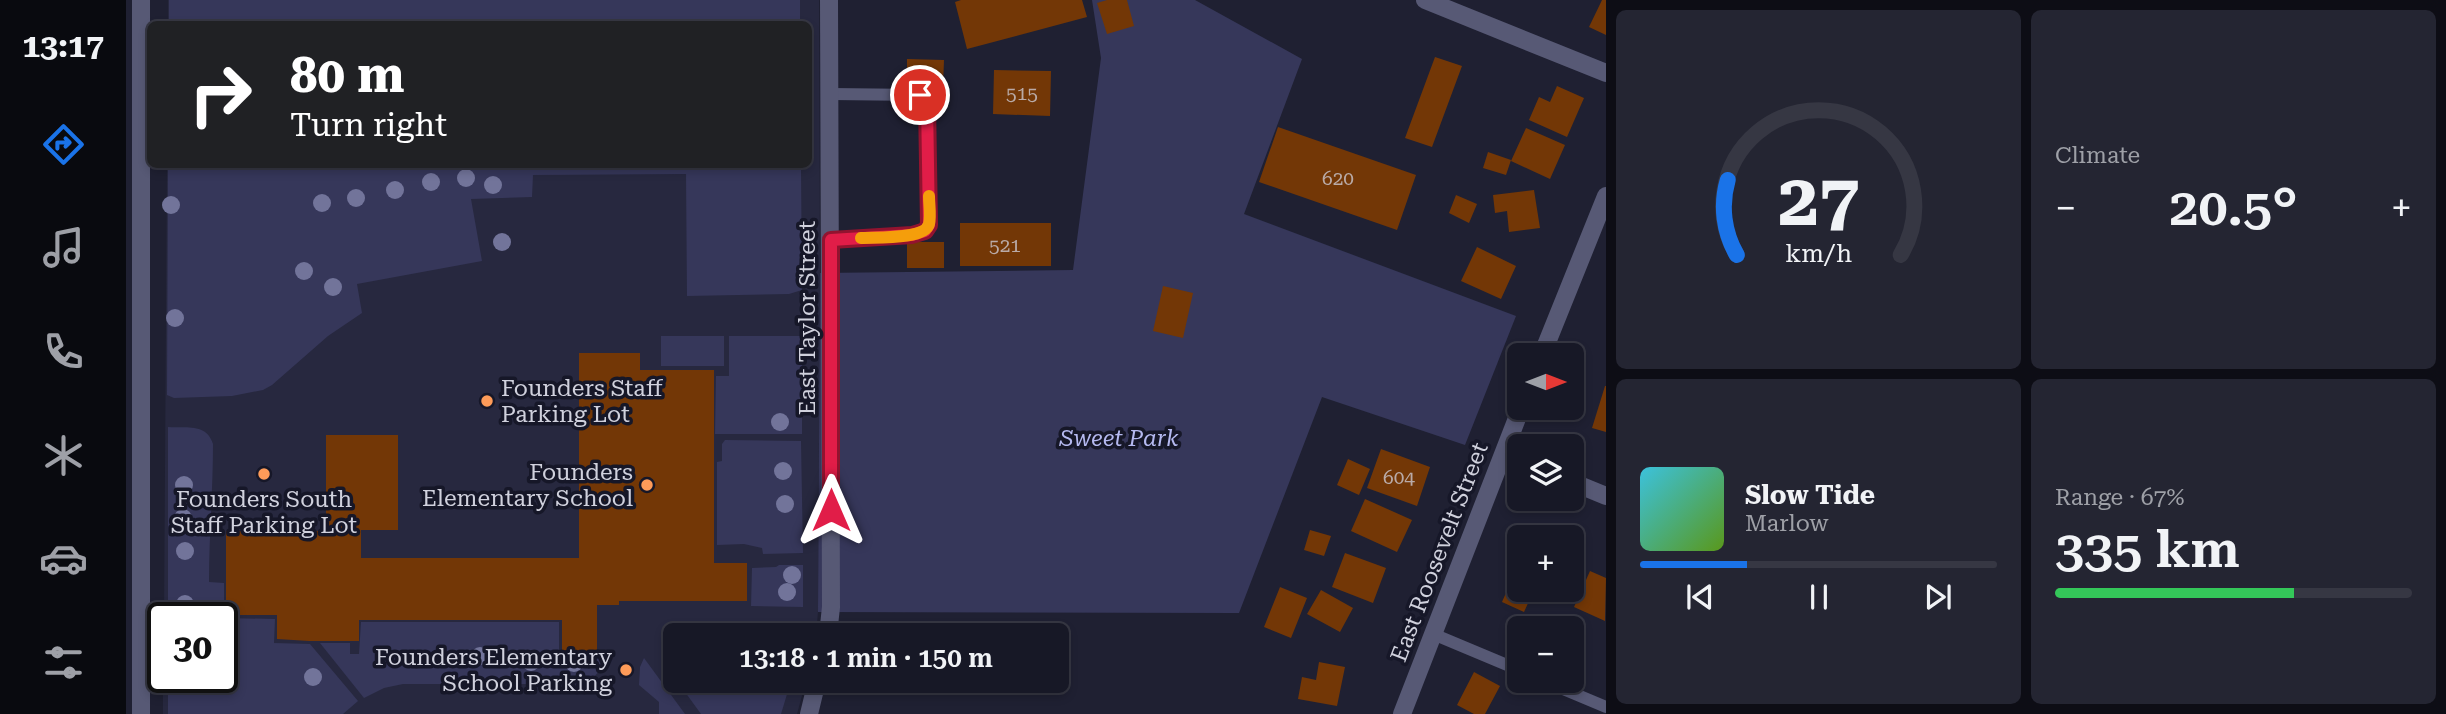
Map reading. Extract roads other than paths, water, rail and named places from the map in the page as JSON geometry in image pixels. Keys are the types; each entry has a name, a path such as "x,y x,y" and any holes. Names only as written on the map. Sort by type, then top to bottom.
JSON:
{"street":[{"path":"126,1 141,0 133,210 133,626 141,714"},
{"name":"East Taylor Street","path":"829,0 829,623"},
{"path":"1425,0 1606,72"},
{"path":"1547,343 1606,196"},
{"name":"East Roosevelt Street","path":"1402,714 1433,634 1507,466"},
{"path":"1584,487 1606,496"},
{"path":"809,714 814,693"}],"lane":[{"path":"831,94 920,95 927,102 929,225 925,231 912,235 831,240"},
{"path":"1433,634 1507,665"},
{"path":"1573,693 1606,707"}],"place":[{"name":"Founders Staff Parking Lot","path":"487,401"},
{"name":"Founders South Staff Parking Lot","path":"264,474"},
{"name":"Founders Elementary School","path":"647,485"},
{"name":"Founders Elementary School Parking","path":"626,670"}],"park label":[{"name":"Sweet Park","path":"1119,438"}]}
